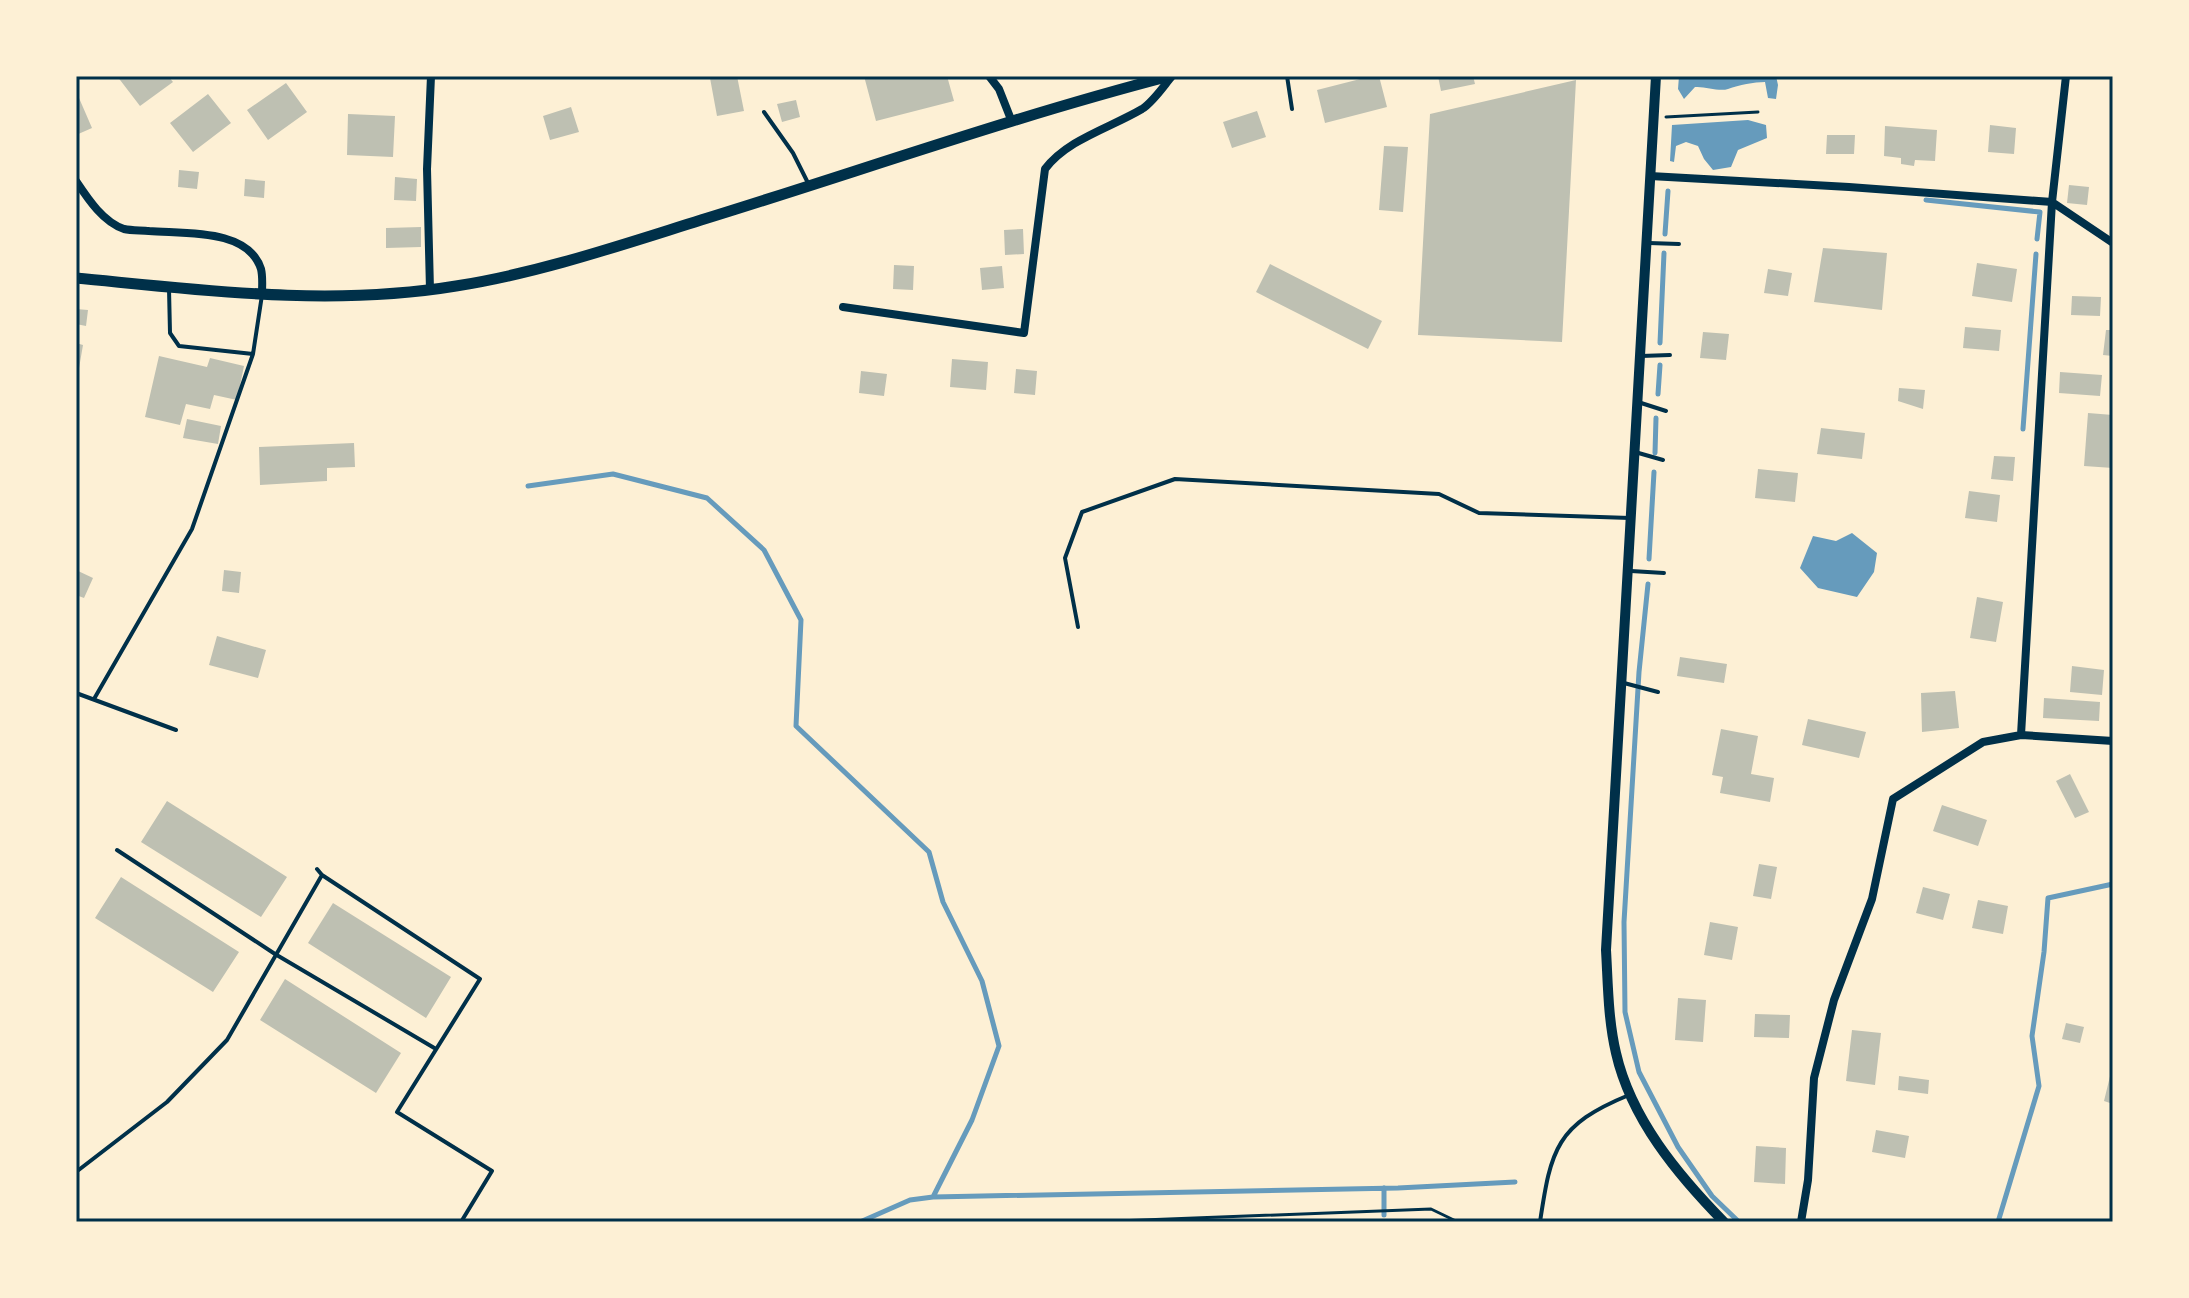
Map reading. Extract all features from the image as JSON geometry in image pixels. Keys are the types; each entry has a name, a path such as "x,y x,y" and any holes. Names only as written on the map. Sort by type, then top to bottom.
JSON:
{"main road":[{"path":"76,278 345,298 430,290 521,272 620,245 1152,78 1171,76"}],"street":[{"path":"430,290 427,169 431,76"},
{"path":"989,76 999,89 1012,122"},
{"path":"843,307 1024,333 1045,169 1067,149 1145,107 1171,76"},
{"path":"1656,76 1628,571 1625,684 1606,950 1609,1008 1616,1055 1631,1094 1655,1139 1684,1180 1724,1222"},
{"path":"2021,735 2052,202 2066,76"},
{"path":"1650,176 2052,202 2113,243"},
{"path":"76,181 89,201 106,218 125,229 227,238 242,246 255,257 262,271 262,294"},
{"path":"1801,1222 1808,1180 1814,1078 1834,1000 1872,899 1893,799 1983,742 2021,735 2113,741"}],"lane":[{"path":"1287,76 1292,109"},
{"path":"764,112 793,153 810,187"},
{"path":"1647,243 1679,244"},
{"path":"169,287 170,333 179,346 253,354"},
{"path":"94,699 192,529 253,354 262,294"},
{"path":"1641,356 1670,355"},
{"path":"1638,402 1666,411"},
{"path":"1635,452 1663,460"},
{"path":"1078,627 1065,558 1082,512 1175,479 1439,494 1479,513 1632,518"},
{"path":"1628,571 1664,573"},
{"path":"1625,684 1658,692"},
{"path":"76,693 176,730"},
{"path":"117,850 275,954 436,1049"},
{"path":"317,869 480,979 397,1112 492,1171 461,1222"},
{"path":"76,1172 167,1102 227,1040 322,875"},
{"path":"1540,1222 1548,1171 1558,1145 1568,1131 1602,1106 1631,1094"}],"path":[{"path":"1653,118 1758,112"},
{"path":"1091,1222 1431,1209 1458,1222"}],"water":[{"path":"1679,76 1776,76 1776,99 1768,98 1765,82 1724,90 1695,87 1684,99 1678,89"},
{"path":"1748,120 1766,125 1767,138 1738,150 1731,167 1713,170 1698,146 1686,142 1676,146 1674,162 1670,161 1672,125"},
{"path":"1852,533 1877,553 1874,572 1857,597 1818,588 1800,568 1813,536 1836,541"}],"building":[{"path":"117,76 168,76 173,82 140,106"},
{"path":"737,76 744,111 717,116 710,78"},
{"path":"864,76 947,76 954,101 876,121"},
{"path":"1379,76 1387,107 1325,123 1317,90"},
{"path":"1438,76 1473,76 1475,84 1441,91"},
{"path":"1576,80 1562,342 1418,335 1430,114"},
{"path":"286,83 307,112 268,140 247,110"},
{"path":"76,91 92,128 76,135"},
{"path":"208,94 231,123 193,152 170,123"},
{"path":"796,100 800,117 782,122 777,104"},
{"path":"571,107 579,132 550,140 543,116"},
{"path":"1257,111 1266,137 1232,148 1223,122"},
{"path":"348,114 395,116 393,157 347,155"},
{"path":"1990,125 2016,128 2014,154 1988,152"},
{"path":"1885,126 1937,130 1935,161 1915,160 1914,166 1901,164 1901,158 1884,156"},
{"path":"1827,135 1855,135 1854,154 1826,154"},
{"path":"1384,146 1408,147 1403,212 1379,210"},
{"path":"179,170 199,172 197,189 178,187"},
{"path":"395,177 417,179 416,201 394,200"},
{"path":"245,179 265,181 264,198 244,196"},
{"path":"2069,185 2089,187 2087,205 2067,203"},
{"path":"421,227 421,247 386,248 386,228"},
{"path":"1023,229 1024,254 1005,255 1004,230"},
{"path":"1823,248 1887,253 1882,310 1814,302"},
{"path":"1977,263 2017,269 2012,302 1972,296"},
{"path":"1270,264 1382,321 1368,349 1256,292"},
{"path":"894,265 914,266 913,290 893,289"},
{"path":"1002,266 1004,288 982,290 980,268"},
{"path":"1768,269 1792,273 1788,296 1764,293"},
{"path":"2072,296 2101,297 2100,316 2071,315"},
{"path":"76,309 88,310 86,326 76,324"},
{"path":"1965,327 2001,330 1999,351 1963,348"},
{"path":"2106,330 2113,330 2113,356 2103,355"},
{"path":"1703,332 1729,334 1726,360 1700,358"},
{"path":"76,343 83,345 78,374 76,374"},
{"path":"159,356 207,367 210,358 244,366 237,400 214,395 210,409 186,404 180,425 145,417"},
{"path":"952,359 988,362 986,390 950,387"},
{"path":"1016,369 1037,371 1035,395 1014,393"},
{"path":"861,371 887,374 884,396 859,393"},
{"path":"2060,372 2102,375 2100,396 2059,393"},
{"path":"1899,388 1925,390 1923,409 1898,401"},
{"path":"2088,413 2113,415 2113,468 2084,466"},
{"path":"187,419 221,426 218,444 183,438"},
{"path":"1821,428 1865,433 1862,459 1817,454"},
{"path":"354,443 355,467 327,468 327,481 260,485 259,447"},
{"path":"1994,456 2015,457 2013,481 1991,479"},
{"path":"1758,469 1798,473 1795,502 1755,498"},
{"path":"1969,491 2000,495 1997,522 1965,518"},
{"path":"76,570 93,578 84,598 76,595"},
{"path":"224,570 241,572 239,593 222,591"},
{"path":"1977,597 2003,602 1996,642 1970,638"},
{"path":"217,636 266,650 258,678 209,665"},
{"path":"1680,657 1727,664 1724,683 1677,676"},
{"path":"2072,666 2104,670 2102,695 2070,692"},
{"path":"1955,691 1959,728 1922,732 1921,693"},
{"path":"2044,698 2100,702 2099,721 2043,718"},
{"path":"1808,719 1866,732 1859,758 1802,745"},
{"path":"1721,729 1758,736 1751,774 1774,778 1770,802 1720,793 1723,777 1712,775"},
{"path":"2070,774 2089,812 2075,818 2056,781"},
{"path":"167,801 287,877 261,917 141,842"},
{"path":"1942,805 1987,820 1978,846 1933,831"},
{"path":"1759,864 1777,867 1771,899 1753,896"},
{"path":"121,877 239,952 213,992 95,918"},
{"path":"1923,887 1950,894 1943,920 1916,913"},
{"path":"1978,900 2008,906 2003,934 1972,928"},
{"path":"333,903 451,977 426,1018 308,943"},
{"path":"1710,922 1738,927 1732,960 1704,955"},
{"path":"285,979 401,1053 376,1093 260,1020"},
{"path":"1678,998 1706,1000 1703,1042 1675,1040"},
{"path":"1755,1014 1790,1015 1789,1038 1754,1037"},
{"path":"2066,1023 2084,1027 2080,1043 2062,1039"},
{"path":"1852,1030 1881,1033 1875,1085 1846,1081"},
{"path":"2113,1068 2113,1104 2104,1101"},
{"path":"1899,1076 1929,1080 1928,1094 1898,1090"},
{"path":"1876,1130 1909,1136 1905,1158 1872,1152"},
{"path":"1756,1146 1786,1148 1785,1184 1754,1182"}],"waterway":[{"path":"1665,234 1668,191"},
{"path":"1926,200 2040,212 2037,239"},
{"path":"1660,343 1664,253"},
{"path":"2023,429 2036,254"},
{"path":"1658,394 1660,365"},
{"path":"1655,453 1656,418"},
{"path":"1649,559 1654,472"},
{"path":"528,486 613,474 707,498 764,550 801,620 796,726 929,852 943,902 982,981 999,1046 972,1120 933,1197"},
{"path":"1648,584 1639,672 1624,922 1625,1012 1639,1072 1678,1147 1712,1196 1739,1222"},
{"path":"1998,1222 2039,1086 2032,1036 2048,898 2113,884"},
{"path":"860,1222 910,1200 933,1197 1398,1188 1515,1182"},
{"path":"1384,1188 1384,1215"}]}
